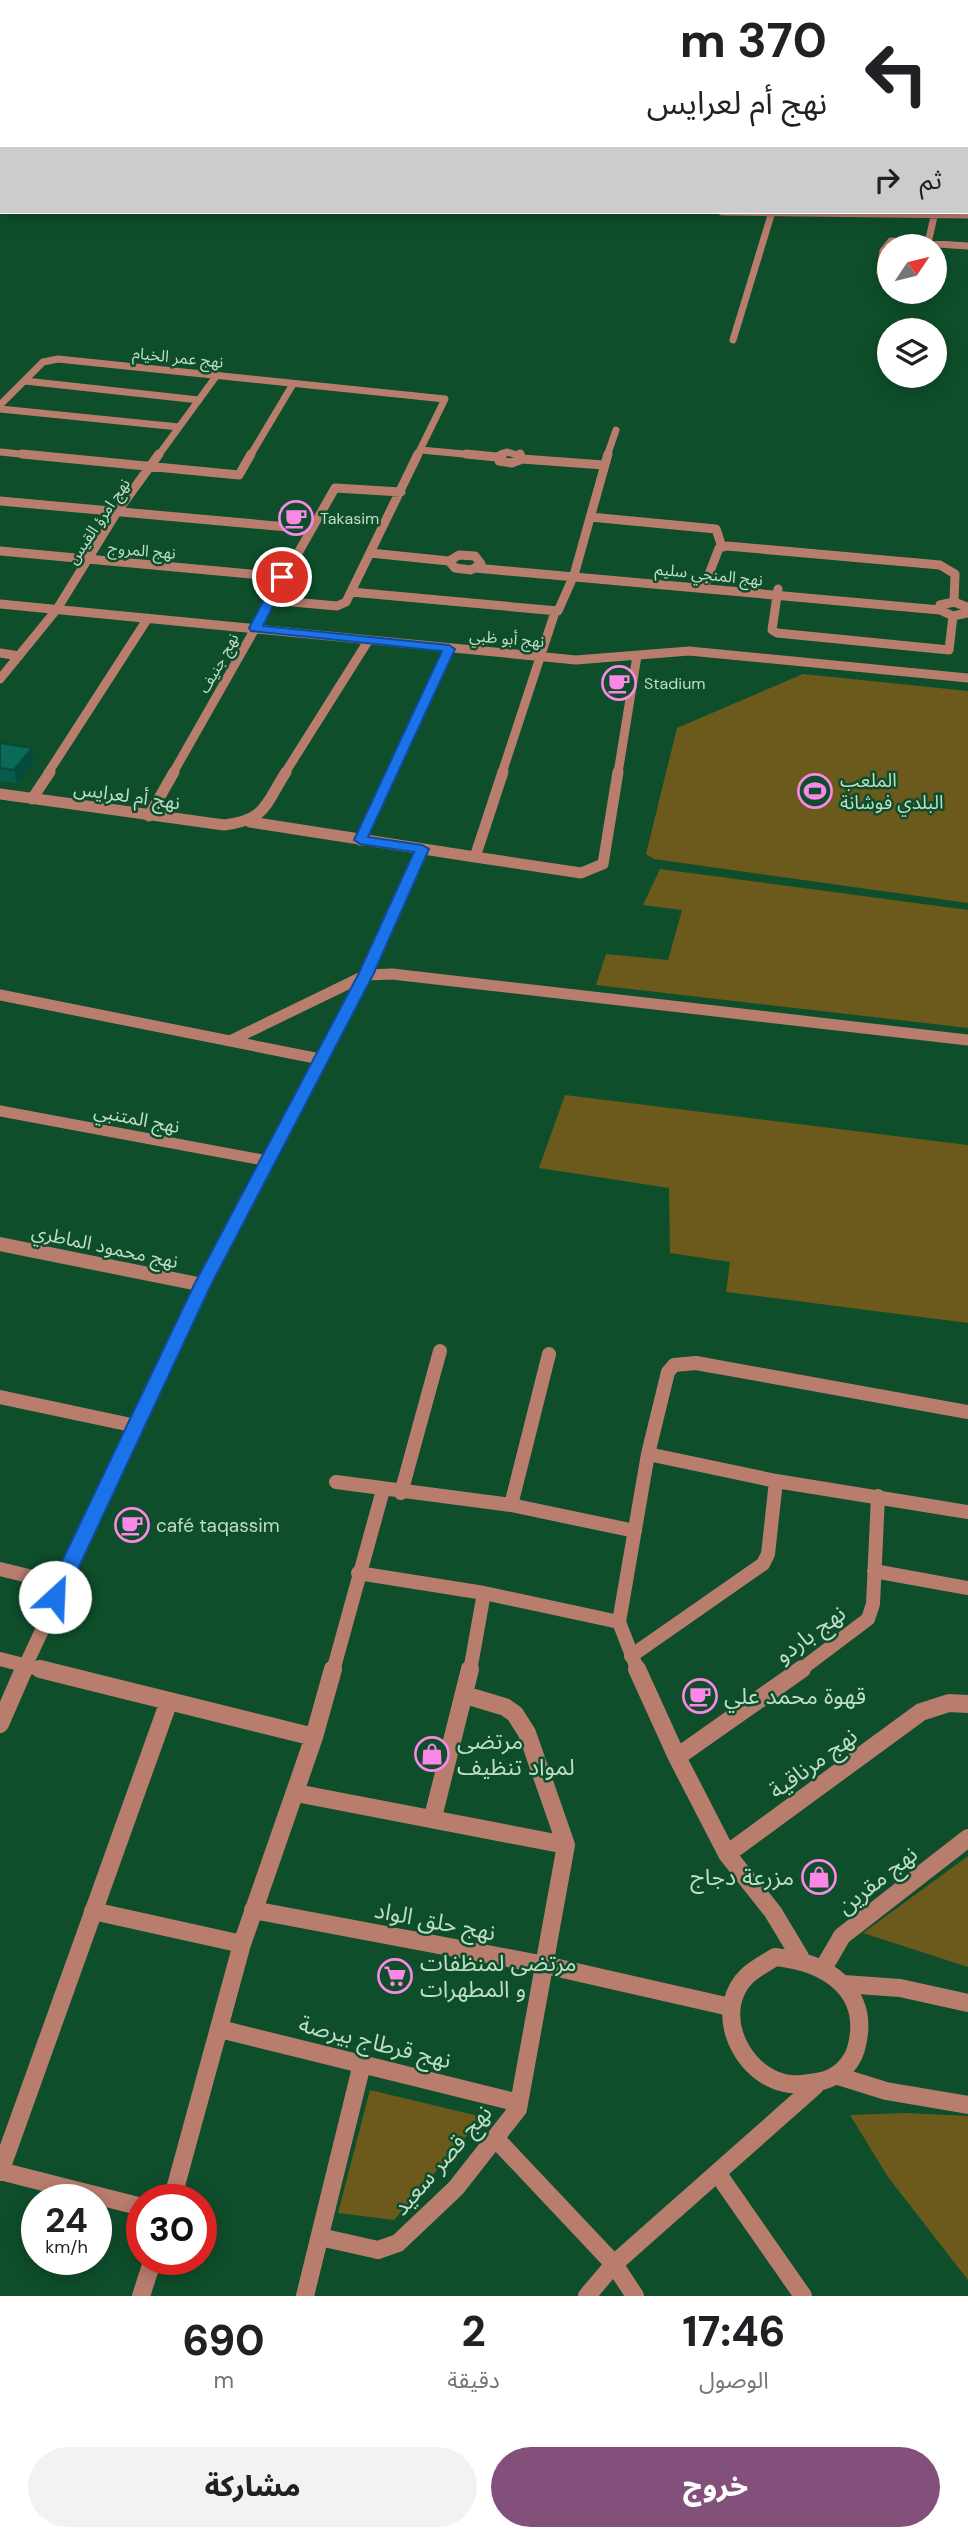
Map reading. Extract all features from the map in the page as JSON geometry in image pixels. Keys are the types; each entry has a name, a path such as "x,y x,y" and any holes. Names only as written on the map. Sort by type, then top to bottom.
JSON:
{"street":[{"path":"733,340 771,214"},
{"path":"930,234 935,214"},
{"path":"947,244 968,246"},
{"name":"نهج عمر الخيام","path":"0,407 43,362 58,359 444,399 421,450"},
{"name":"نهج امرؤ القيس","path":"0,679 57,609 117,512 154,465 217,375"},
{"path":"25,381 199,400"},
{"path":"0,452 239,475 293,384"},
{"path":"0,407 179,428"},
{"path":"475,857 555,612 575,572 616,430"},
{"path":"270,600 341,606 351,592 421,450 497,457 499,461 507,463 522,459 604,465"},
{"name":"نهج جنيف","path":"149,816 282,577 335,488 401,492"},
{"path":"0,501 310,529"},
{"path":"590,517 716,529 722,547 706,582"},
{"path":"722,547 940,565 955,574 954,602 967,610"},
{"name":"نهج المروج","path":"0,551 282,577"},
{"path":"370,553 449,561 465,555 478,565"},
{"path":"449,561 455,568 478,565"},
{"name":"نهج المنجي سليم","path":"478,565 706,582 778,592"},
{"name":"نهج المنجي سليم","path":"575,572 940,607 954,602"},
{"path":"351,592 555,612"},
{"path":"778,592 772,630 777,633 949,650 953,616"},
{"name":"نهج أبو ظبي","path":"0,604 603,662 668,650 968,678"},
{"path":"940,607 953,616"},
{"path":"953,616 967,610"},
{"path":"32,799 148,618"},
{"path":"250,822 260,813 368,641"},
{"path":"360,840 449,649"},
{"path":"0,653 19,656"},
{"name":"نهج أم لعرايس","path":"0,794 225,825 250,822 581,873 603,864 637,656"},
{"path":"0,1724 61,1584 203,1285 366,975 422,849"},
{"path":"230,1041 366,975 392,974 968,1040"},
{"path":"0,995 320,1059"},
{"name":"نهج المتنبي","path":"0,1111 268,1161"},
{"name":"نهج محمود الماطري","path":"0,1244 203,1285"},
{"path":"401,1493 440,1351"},
{"path":"511,1505 549,1354"},
{"path":"800,1957 773,1912 727,1854 677,1757 631,1656 619,1622 648,1454 668,1372 674,1365 684,1363 968,1412"},
{"path":"0,1397 136,1426"},
{"path":"648,1454 776,1481 968,1512"},
{"path":"631,1656 763,1564 768,1554 776,1481"},
{"path":"336,1482 401,1493 511,1505 635,1531"},
{"path":"176,2184 242,1944 314,1737 383,1490"},
{"name":"نهج باردو","path":"677,1757 861,1625 871,1612 878,1496"},
{"path":"0,1569 61,1584"},
{"path":"874,1571 968,1588"},
{"path":"358,1573 484,1593 619,1622"},
{"path":"433,1817 465,1695 484,1593"},
{"path":"0,1659 314,1737"},
{"name":"نهج قصر سعيد","path":"320,2237 383,2250 406,2238 496,2139 513,2117 519,2103 566,1845 527,1733 515,1714 505,1707 465,1695"},
{"path":"126,2203 0,2172 169,1701"},
{"name":"نهج مرناقية","path":"727,1854 921,1712 949,1703 968,1704"},
{"path":"296,1793 433,1817 566,1845"},
{"name":"نهج مقرين","path":"824,1967 842,1937 968,1838"},
{"name":"نهج حلق الواد","path":"253,1910 545,1965 730,2007"},
{"path":"93,1911 242,1944"},
{"path":"587,2296 614,2264 816,2086 838,2076 854,2057 860,2033 857,2008 844,1984 824,1967 800,1957 775,1957 754,1967 738,1984 730,2007 732,2033 744,2057 764,2076 789,2086 816,2086"},
{"path":"844,1984 900,1988 968,2003"},
{"name":"نهج قرطاج بيرصة","path":"220,2029 519,2103"},
{"path":"304,2296 362,2064"},
{"path":"838,2076 886,2091 968,2105"},
{"path":"496,2139 614,2264 635,2296"},
{"path":"718,2174 803,2296"},
{"path":"141,2296 148,2275"}],"shaded area":[{"name":"الملعب البلدي فوشانة","path":"803,674 968,691 968,903 654,859 646,854 677,728"},
{"path":"660,869 968,910 968,1028 596,985 606,954 668,960 682,910 643,905"},
{"path":"565,1095 968,1145 968,1323 726,1292 730,1262 670,1253 669,1188 539,1168"},
{"path":"968,1856 968,1967 863,1933"},
{"path":"370,2090 483,2117 394,2220 338,2213"},
{"path":"906,2113 968,2116 968,2280 888,2177 850,2115"}],"building":[{"path":"0,743 32,748 14,770 0,768"}],"place":[{"name":"Takasim","path":"296,518"},
{"name":"Stadium","path":"619,683"},
{"name":"الملعب البلدي فوشانة","path":"815,791"},
{"name":"café taqassim","path":"132,1525"},
{"name":"قهوة محمد علي","path":"700,1696"},
{"name":"مرتضى لمواد تنظيف","path":"432,1754"},
{"name":"مزرعة دجاج","path":"819,1877"},
{"name":"مرتضى لمنظفات و المطهرات","path":"395,1976"}],"route":[{"path":"55,1597 203,1285 353,995 366,975 422,849 360,840 449,649 255,628 282,577"}]}
